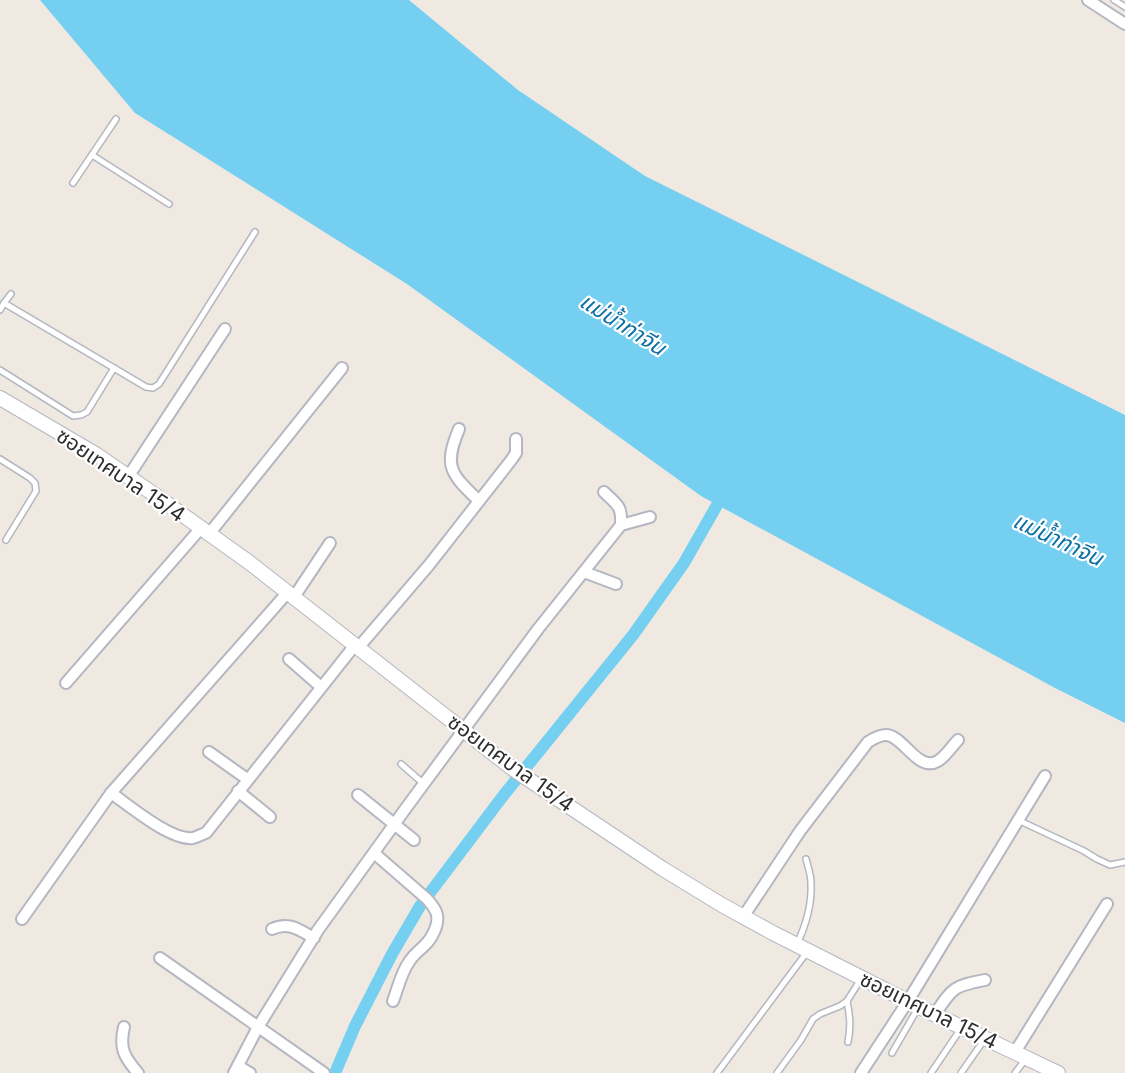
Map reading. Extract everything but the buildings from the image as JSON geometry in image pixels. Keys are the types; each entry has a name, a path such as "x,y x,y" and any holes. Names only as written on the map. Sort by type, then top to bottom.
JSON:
{"street":[{"path":"1088,0 1125,24"},
{"path":"128,477 225,329"},
{"path":"66,683 205,531 342,368"},
{"name":"ซอยเทศบาล 15/4","path":"0,398 97,455 205,531 250,563 513,769 663,868 722,905 802,948 1058,1073"},
{"path":"459,429 450,452 453,472 458,481 479,501"},
{"path":"111,793 175,835 195,838 206,832 321,687 429,565 513,459 516,453 516,439"},
{"path":"250,1073 236,1069 258,1027 314,938 395,823 538,629 621,525 622,513 619,507 604,492"},
{"path":"621,525 650,517"},
{"path":"22,920 111,793 291,595 330,543"},
{"path":"584,572 616,584"},
{"path":"290,659 321,687"},
{"path":"743,917 800,831 868,742 887,735 926,763 936,763 958,740"},
{"path":"209,752 247,779"},
{"path":"861,1073 914,1004 1045,776"},
{"path":"238,791 270,817"},
{"path":"358,795 414,840"},
{"path":"374,853 430,903 437,914 432,936 405,968 393,1001"},
{"path":"1021,1054 1107,904"},
{"path":"272,929 286,925 314,938"},
{"path":"160,958 324,1073"},
{"path":"935,1014 953,989 964,984 985,980"},
{"path":"124,1027 121,1041 123,1052 138,1073"}],"lane":[{"path":"1114,0 1125,7"},
{"path":"74,183 116,119"},
{"path":"92,155 169,204"},
{"path":"4,303 146,387 153,388 159,384 255,232"},
{"path":"0,310 11,294"},
{"path":"0,370 73,416 81,416 87,412 114,368"},
{"path":"0,459 30,478 35,483 36,491 6,540"},
{"path":"401,764 424,784"},
{"path":"1018,820 1110,865 1125,862"},
{"path":"717,1073 802,948 812,881 806,859"},
{"path":"777,1073 813,1019 847,1001 862,978"},
{"path":"847,1001 851,1029 848,1041"},
{"path":"892,1053 914,1004"},
{"path":"931,1073 962,1027"},
{"path":"961,1073 985,1038"},
{"path":"1015,1073 1021,1054"}],"water":[{"name":"แม่น้ำท่าจีน","path":"40,0 409,0 518,90 645,176 1125,415 1125,723 1055,688 701,496 407,284 135,113"}],"waterway":[{"path":"335,1073 355,1026 420,906 503,796 633,635 684,563 725,491"}]}
